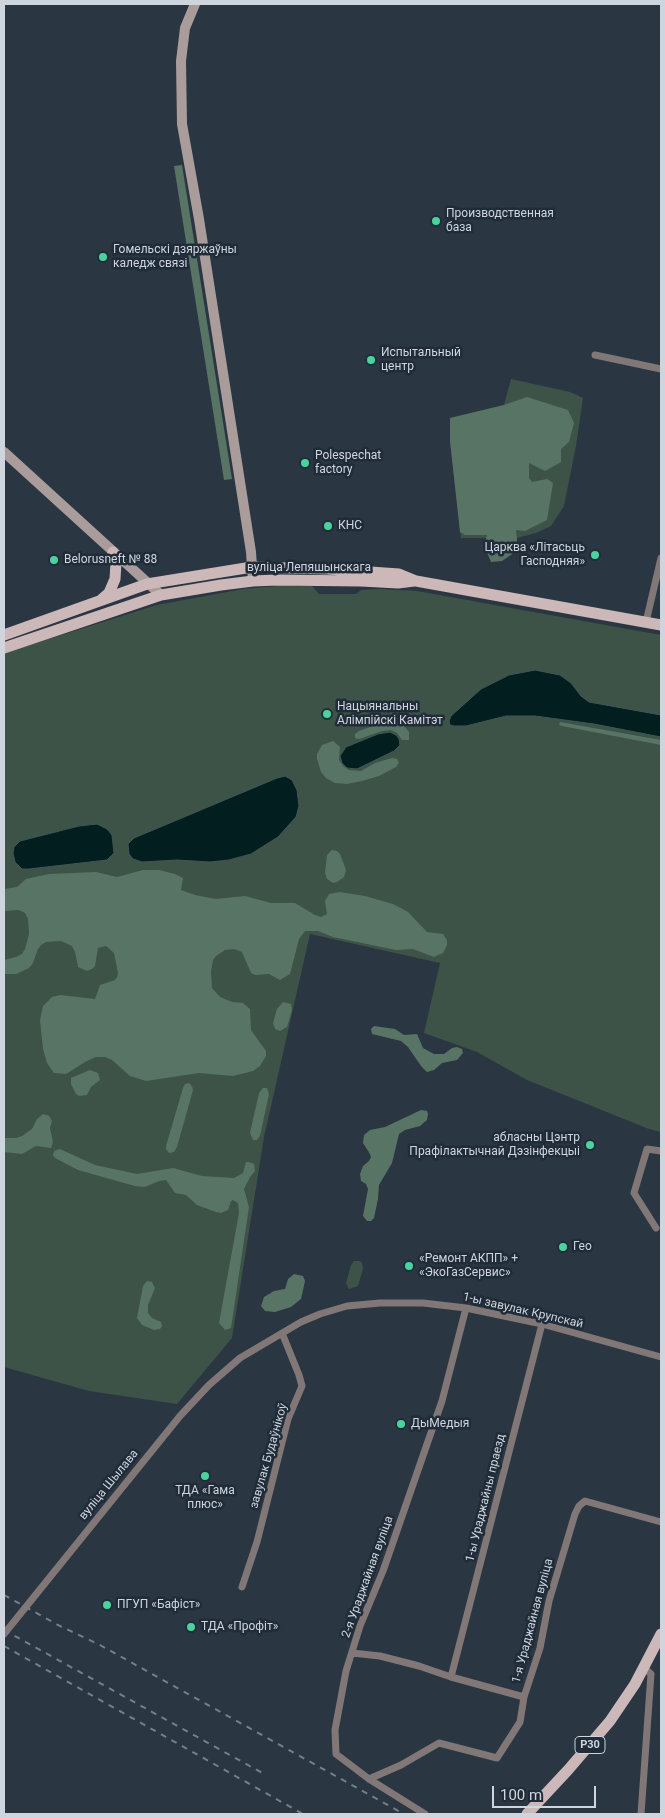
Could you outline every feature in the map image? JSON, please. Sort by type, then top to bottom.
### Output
[{"type":"main road","points":[[195,4],[186,28],[181,61],[182,124],[251,552],[253,581]]},
{"type":"main road","points":[[4,452],[161,595]]},
{"type":"main road","points":[[100,601],[109,593],[115,579],[116,563],[113,552]]},
{"type":"main road","name":"вуліца Лепяшынскага","points":[[4,634],[147,584],[252,567],[328,569],[399,574],[416,581],[661,625]]},
{"type":"main road","name":"вуліца Лепяшынскага","points":[[4,648],[161,595],[253,581],[398,583],[416,581]]},
{"type":"main road","name":"Р30","points":[[527,1814],[610,1721],[644,1668],[661,1634]]},
{"type":"street","points":[[595,355],[661,368]]},
{"type":"street","points":[[646,622],[661,558]]},
{"type":"street","points":[[656,1228],[634,1193],[647,1149],[661,1151]]},
{"type":"street","name":"1-ы завулак Крупскай","points":[[240,1358],[282,1333],[320,1314],[361,1304],[423,1304],[466,1308],[542,1324],[661,1357]]},
{"type":"street","name":"2-я Ураджайная вуліца","points":[[425,1814],[369,1780],[336,1754],[335,1730],[346,1671],[360,1626],[383,1571],[442,1401],[466,1308]]},
{"type":"street","name":"1-ы Ураджайны праезд","points":[[451,1677],[542,1324]]},
{"type":"street","name":"завулак Будаўнікоў","points":[[242,1587],[257,1542],[288,1419],[302,1386],[282,1333]]},
{"type":"street","name":"вуліца Шылава","points":[[4,1634],[180,1416],[209,1385],[240,1358]]},
{"type":"street","name":"1-я Ураджайная вуліца","points":[[369,1780],[401,1765],[439,1743],[497,1758],[520,1722],[524,1697],[540,1648],[549,1601],[579,1506],[585,1501],[661,1522]]},
{"type":"street","points":[[352,1653],[388,1658],[524,1697]]},
{"type":"street","points":[[641,1814],[651,1674],[644,1668]]},
{"type":"shaded area","points":[[182,165],[232,479],[224,480],[174,166]]},
{"type":"shaded area","points":[[511,379],[570,392],[583,398],[564,506],[551,526],[536,533],[517,538],[461,538],[450,441],[450,418],[504,405]]},
{"type":"shaded area","points":[[527,397],[568,410],[574,423],[569,442],[561,449],[561,462],[545,471],[529,463],[529,478],[532,482],[547,479],[553,483],[547,520],[525,531],[516,530],[518,550],[502,561],[491,562],[484,545],[487,535],[465,535],[460,532],[450,441],[450,418],[504,405]]},
{"type":"shaded area","points":[[289,585],[312,586],[319,594],[356,594],[361,590],[380,589],[417,591],[661,635],[661,1132],[649,1129],[527,1080],[477,1052],[424,1033],[440,963],[310,934],[264,1137],[232,1338],[177,1404],[89,1391],[4,1367],[4,653],[157,605],[243,589]]},
{"type":"shaded area","points":[[535,670],[560,675],[571,683],[581,696],[589,702],[661,715],[661,737],[594,724],[535,716],[506,716],[466,726],[450,725],[451,716],[481,689],[509,675]]},
{"type":"shaded area","points":[[560,722],[661,740],[661,745],[562,726],[559,725]]},
{"type":"shaded area","points":[[381,723],[394,723],[404,726],[409,732],[409,740],[402,740],[397,733],[391,730],[359,739],[355,738],[355,734],[359,731]]},
{"type":"shaded area","points":[[390,732],[399,739],[400,745],[394,751],[357,769],[347,768],[342,763],[340,756],[346,747],[378,734]]},
{"type":"shaded area","points":[[333,741],[340,747],[339,760],[349,770],[361,771],[375,763],[392,758],[397,759],[399,763],[396,767],[379,776],[347,784],[335,783],[326,778],[321,772],[317,759],[317,754],[322,745]]},
{"type":"shaded area","points":[[285,776],[292,780],[297,790],[299,806],[296,817],[278,837],[251,854],[229,860],[210,862],[177,860],[142,862],[133,859],[129,854],[128,844],[134,838]]},
{"type":"shaded area","points":[[97,824],[107,829],[112,835],[114,853],[107,860],[29,869],[22,869],[15,862],[14,847],[20,841],[79,826]]},
{"type":"shaded area","points":[[332,850],[340,854],[346,870],[344,877],[333,883],[327,879],[325,873],[327,855]]},
{"type":"shaded area","points":[[143,870],[159,870],[175,874],[183,878],[181,890],[195,895],[216,899],[245,896],[271,903],[295,903],[321,917],[327,914],[325,901],[329,894],[340,892],[365,896],[393,904],[408,912],[427,932],[443,934],[447,940],[447,945],[443,953],[434,957],[413,949],[396,950],[333,937],[318,931],[305,931],[299,939],[290,974],[280,980],[269,974],[255,975],[251,973],[242,952],[234,949],[225,950],[213,960],[211,972],[212,988],[220,997],[232,1002],[243,1003],[250,1009],[251,1030],[266,1051],[266,1056],[260,1066],[253,1071],[233,1076],[199,1073],[146,1081],[130,1076],[112,1060],[105,1057],[96,1057],[66,1074],[54,1073],[47,1063],[43,1049],[40,1020],[43,1006],[52,997],[60,995],[95,999],[100,985],[115,980],[117,977],[114,953],[106,946],[98,948],[95,966],[87,971],[78,967],[72,946],[61,941],[46,942],[38,949],[29,968],[16,974],[4,974],[4,960],[22,954],[29,934],[28,919],[25,913],[19,910],[4,911],[4,889],[17,887],[26,879],[49,874],[96,872],[117,877]]},
{"type":"shaded area","points":[[283,1002],[291,1004],[292,1010],[287,1027],[280,1031],[275,1029],[273,1023],[277,1009]]},
{"type":"shaded area","points":[[374,1026],[395,1029],[404,1035],[417,1034],[423,1048],[434,1054],[444,1054],[457,1047],[462,1049],[463,1053],[457,1060],[442,1063],[434,1070],[427,1072],[408,1047],[401,1041],[372,1034],[371,1029]]},
{"type":"shaded area","points":[[90,1070],[98,1073],[100,1080],[91,1087],[87,1095],[79,1096],[71,1084],[71,1078]]},
{"type":"shaded area","points":[[189,1083],[193,1090],[177,1147],[174,1152],[169,1153],[166,1146],[183,1088],[185,1084]]},
{"type":"shaded area","points":[[263,1088],[267,1088],[269,1094],[260,1136],[257,1140],[253,1140],[250,1133],[259,1093]]},
{"type":"shaded area","points":[[421,1110],[427,1111],[427,1120],[420,1126],[405,1130],[399,1134],[392,1163],[379,1185],[374,1218],[371,1221],[367,1221],[363,1216],[368,1189],[366,1184],[361,1181],[360,1174],[363,1166],[371,1157],[363,1143],[364,1135],[370,1130],[385,1127]]},
{"type":"shaded area","points":[[43,1114],[49,1116],[52,1121],[50,1128],[53,1142],[51,1148],[36,1146],[22,1154],[4,1152],[4,1138],[22,1136],[32,1129],[37,1119]]},
{"type":"shaded area","points":[[60,1149],[95,1165],[137,1174],[173,1168],[202,1176],[234,1178],[243,1173],[246,1162],[254,1164],[255,1171],[244,1189],[249,1207],[231,1328],[225,1330],[219,1323],[239,1213],[238,1203],[233,1200],[228,1210],[221,1213],[216,1212],[197,1205],[186,1195],[175,1193],[166,1180],[145,1187],[135,1186],[78,1170],[55,1158],[53,1155],[54,1151]]},
{"type":"shaded area","points":[[354,1261],[360,1261],[363,1269],[358,1286],[349,1289],[346,1283]]},
{"type":"shaded area","points":[[294,1274],[303,1276],[305,1281],[301,1299],[291,1307],[275,1312],[265,1311],[261,1306],[264,1297],[274,1291],[285,1289],[288,1279]]},
{"type":"shaded area","points":[[147,1281],[152,1282],[155,1288],[148,1305],[148,1313],[152,1318],[161,1322],[162,1326],[160,1329],[154,1330],[142,1325],[137,1318],[143,1286]]},
{"type":"railway","points":[[4,1595],[58,1625],[100,1645],[404,1814]]},
{"type":"railway","points":[[4,1630],[266,1775]]},
{"type":"railway","points":[[4,1646],[303,1814]]},
{"type":"place","name":"Производственная база","points":[[436,221]]},
{"type":"place","name":"Гомельскі дзяржаўны каледж связі","points":[[103,257]]},
{"type":"place","name":"Испытальный центр","points":[[371,360]]},
{"type":"place","name":"Polespechat factory","points":[[305,463]]},
{"type":"place","name":"КНС","points":[[328,526]]},
{"type":"place","name":"Царква «Літасьць Гасподняя»","points":[[595,555]]},
{"type":"place","name":"Belorusneft № 88","points":[[54,560]]},
{"type":"place","name":"Нацыянальны Алімпійскі Камітэт","points":[[327,714]]},
{"type":"place","name":"абласны Цэнтр Прафілактычнай Дэзінфекцыі","points":[[590,1145]]},
{"type":"place","name":"Гео","points":[[563,1247]]},
{"type":"place","name":"«Ремонт АКПП» + «ЭкоГазСервис»","points":[[409,1266]]},
{"type":"place","name":"ДыМедыя","points":[[401,1424]]},
{"type":"place","name":"ТДА «Гама плюс»","points":[[205,1476]]},
{"type":"place","name":"ПГУП «Бафіст»","points":[[107,1605]]},
{"type":"place","name":"ТДА «Профіт»","points":[[191,1627]]}]
